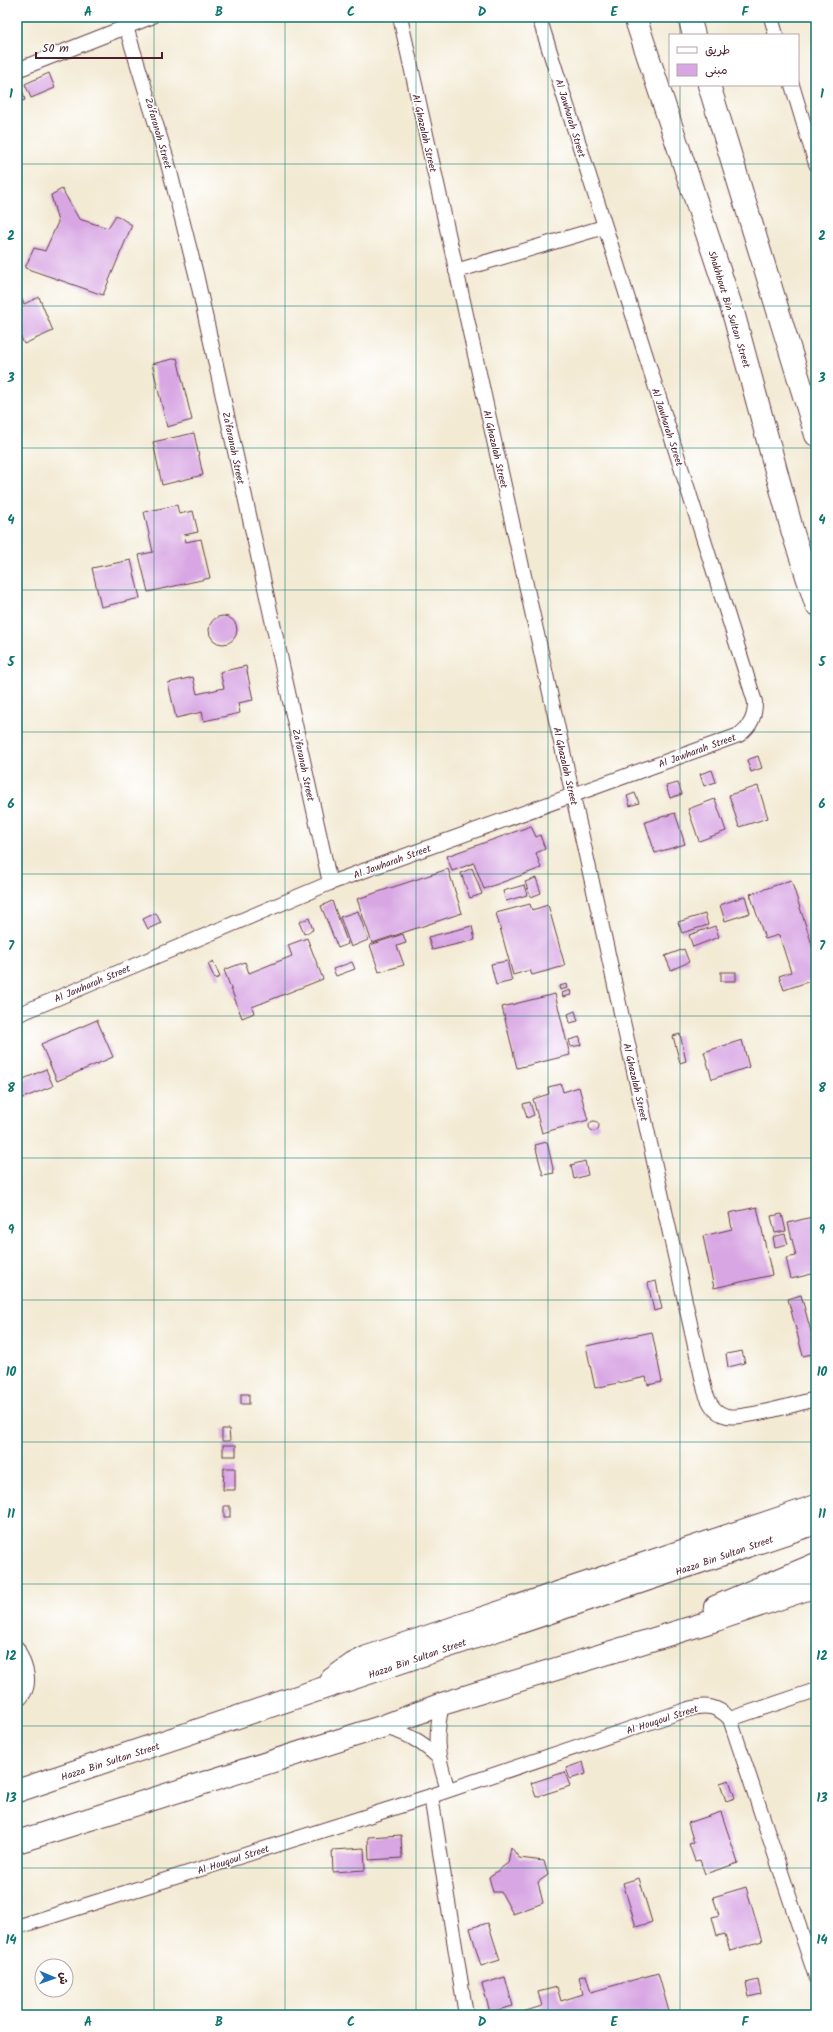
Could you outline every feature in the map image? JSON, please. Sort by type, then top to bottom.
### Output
[{"type":"main road","name":"Shakhbout Bin Sultan Street","points":[[635,17],[733,312],[793,533],[816,604]]},
{"type":"main road","points":[[688,17],[694,34]]},
{"type":"main road","points":[[709,86],[816,435]]},
{"type":"main road","points":[[318,1692],[341,1672],[367,1657],[816,1506]]},
{"type":"main road","name":"Hazza Bin Sultan Street","points":[[17,1791],[318,1692],[816,1523]]},
{"type":"main road","points":[[675,1632],[708,1610],[816,1564]]},
{"type":"main road","points":[[17,1842],[380,1727],[442,1704],[675,1632],[816,1586]]},
{"type":"street","points":[[17,70],[125,21],[151,17]]},
{"type":"street","name":"Al Ghazalah Street","points":[[400,17],[572,795],[708,1399],[718,1412],[734,1417],[816,1399]]},
{"type":"street","name":"Al Jawharah Street","points":[[17,1015],[330,883],[739,735],[752,721],[755,712],[755,702],[539,17]]},
{"type":"street","points":[[771,17],[776,34]]},
{"type":"street","name":"Za'faranah Street","points":[[125,21],[167,160],[196,274],[330,883]]},
{"type":"street","points":[[792,86],[816,164]]},
{"type":"street","points":[[456,271],[604,227]]},
{"type":"street","points":[[17,1648],[26,1669],[28,1679],[26,1689],[17,1701]]},
{"type":"street","points":[[816,1690],[730,1719],[816,1976]]},
{"type":"street","points":[[442,1704],[438,1730],[438,1757],[448,1790]]},
{"type":"street","name":"Al Houqoul Street","points":[[17,1927],[431,1796],[700,1706],[712,1706],[722,1711],[730,1719]]},
{"type":"street","points":[[380,1727],[397,1730],[412,1736],[426,1745],[438,1757]]},
{"type":"street","points":[[431,1796],[466,2015]]},
{"type":"building","points":[[49,73],[55,88],[31,98],[25,84]]},
{"type":"building","points":[[20,84],[25,100],[17,103],[17,85]]},
{"type":"building","points":[[62,189],[79,219],[108,228],[116,215],[132,225],[103,295],[25,268],[34,248],[45,251],[58,222],[51,195]]},
{"type":"building","points":[[17,288],[24,304],[39,297],[53,331],[24,344],[17,329]]},
{"type":"building","points":[[177,358],[192,420],[167,427],[152,364]]},
{"type":"building","points":[[194,433],[203,475],[162,485],[153,442]]},
{"type":"building","points":[[177,505],[179,514],[193,511],[198,532],[184,535],[186,542],[201,539],[210,578],[148,592],[139,555],[153,552],[144,512]]},
{"type":"building","points":[[131,560],[140,598],[101,607],[92,568]]},
{"type":"building","points":[[223,616],[233,620],[237,630],[233,640],[223,644],[213,640],[209,630],[213,620]]},
{"type":"building","points":[[246,666],[253,700],[238,703],[240,713],[204,721],[202,712],[176,718],[168,683],[193,677],[197,694],[224,688],[220,672]]},
{"type":"building","points":[[758,756],[762,768],[751,772],[747,760]]},
{"type":"building","points":[[712,770],[716,782],[704,786],[700,774]]},
{"type":"building","points":[[678,783],[682,794],[670,798],[666,786]]},
{"type":"building","points":[[758,786],[768,818],[739,827],[729,795]]},
{"type":"building","points":[[635,793],[639,803],[630,806],[627,796]]},
{"type":"building","points":[[715,799],[726,831],[699,841],[688,809]]},
{"type":"building","points":[[675,813],[685,844],[655,853],[645,822]]},
{"type":"building","points":[[531,826],[536,837],[540,835],[545,849],[536,853],[541,868],[484,889],[474,863],[452,871],[447,856]]},
{"type":"building","points":[[472,868],[482,894],[470,898],[461,873]]},
{"type":"building","points":[[448,869],[462,913],[372,943],[357,899]]},
{"type":"building","points":[[536,878],[541,893],[531,897],[525,882]]},
{"type":"building","points":[[791,880],[816,957],[816,979],[784,990],[779,976],[791,972],[779,935],[765,939],[750,894]]},
{"type":"building","points":[[524,885],[527,895],[506,901],[503,891]]},
{"type":"building","points":[[745,896],[750,913],[725,921],[720,905]]},
{"type":"building","points":[[332,901],[348,944],[338,948],[321,906]]},
{"type":"building","points":[[530,904],[532,910],[548,905],[565,966],[532,975],[530,970],[513,975],[496,913]]},
{"type":"building","points":[[358,911],[368,940],[351,947],[340,917]]},
{"type":"building","points":[[156,913],[161,923],[148,929],[143,919]]},
{"type":"building","points":[[705,914],[708,925],[682,933],[678,922]]},
{"type":"building","points":[[309,918],[313,930],[304,934],[299,922]]},
{"type":"building","points":[[472,926],[475,940],[432,950],[428,937]]},
{"type":"building","points":[[715,926],[719,937],[693,947],[689,935]]},
{"type":"building","points":[[403,934],[406,943],[397,946],[404,965],[379,972],[370,945]]},
{"type":"building","points":[[307,938],[323,979],[252,1007],[254,1013],[242,1018],[224,970],[245,962],[249,973],[292,956],[288,945]]},
{"type":"building","points":[[684,949],[689,962],[671,970],[665,956]]},
{"type":"building","points":[[213,961],[220,977],[215,979],[208,964]]},
{"type":"building","points":[[507,961],[512,981],[496,985],[491,964]]},
{"type":"building","points":[[352,962],[355,969],[336,976],[333,969]]},
{"type":"building","points":[[721,972],[736,972],[736,981],[721,981]]},
{"type":"building","points":[[567,984],[568,988],[560,990],[559,986]]},
{"type":"building","points":[[570,990],[571,995],[563,997],[562,993]]},
{"type":"building","points":[[555,994],[570,1055],[517,1068],[502,1007]]},
{"type":"building","points":[[575,1011],[578,1021],[570,1023],[568,1014]]},
{"type":"building","points":[[97,1020],[113,1057],[57,1081],[41,1044]]},
{"type":"building","points":[[680,1034],[686,1061],[680,1063],[673,1036]]},
{"type":"building","points":[[580,1037],[581,1045],[571,1047],[569,1040]]},
{"type":"building","points":[[742,1040],[749,1067],[712,1079],[704,1052]]},
{"type":"building","points":[[17,1056],[23,1067],[17,1070]]},
{"type":"building","points":[[46,1069],[53,1086],[23,1098],[17,1082]]},
{"type":"building","points":[[561,1084],[563,1092],[579,1087],[588,1120],[542,1133],[533,1099],[549,1094],[548,1087]]},
{"type":"building","points":[[530,1102],[534,1115],[527,1118],[523,1104]]},
{"type":"building","points":[[592,1121],[596,1121],[598,1122],[598,1130],[592,1131],[589,1128],[589,1124]]},
{"type":"building","points":[[547,1142],[554,1173],[543,1175],[535,1145]]},
{"type":"building","points":[[585,1161],[588,1175],[574,1179],[571,1165]]},
{"type":"building","points":[[757,1207],[772,1275],[714,1288],[703,1236],[732,1229],[729,1213]]},
{"type":"building","points":[[782,1214],[786,1231],[775,1233],[771,1216]]},
{"type":"building","points":[[816,1216],[816,1273],[791,1279],[786,1258],[796,1256],[788,1223]]},
{"type":"building","points":[[785,1234],[788,1244],[775,1247],[773,1237]]},
{"type":"building","points":[[656,1281],[662,1309],[654,1311],[648,1283]]},
{"type":"building","points":[[801,1295],[813,1339],[816,1338],[816,1353],[803,1356],[788,1299]]},
{"type":"building","points":[[652,1332],[662,1382],[648,1385],[646,1377],[595,1388],[586,1346]]},
{"type":"building","points":[[742,1351],[745,1363],[728,1367],[726,1354]]},
{"type":"building","points":[[241,1394],[249,1394],[249,1404],[241,1404]]},
{"type":"building","points":[[222,1429],[229,1429],[230,1441],[222,1441]]},
{"type":"building","points":[[223,1445],[236,1445],[236,1456],[223,1456]]},
{"type":"building","points":[[224,1468],[235,1468],[235,1490],[223,1490]]},
{"type":"building","points":[[224,1506],[230,1506],[230,1517],[224,1517]]},
{"type":"building","points":[[583,1762],[586,1774],[570,1779],[566,1768]]},
{"type":"building","points":[[565,1772],[570,1786],[536,1797],[531,1783]]},
{"type":"building","points":[[729,1780],[735,1798],[726,1801],[720,1783]]},
{"type":"building","points":[[721,1812],[738,1863],[705,1874],[700,1860],[695,1861],[689,1844],[694,1843],[688,1823]]},
{"type":"building","points":[[401,1835],[402,1858],[369,1860],[368,1837]]},
{"type":"building","points":[[511,1847],[519,1858],[544,1861],[548,1875],[538,1882],[543,1903],[513,1914],[501,1892],[493,1892],[489,1877],[508,1863]]},
{"type":"building","points":[[364,1848],[365,1870],[333,1872],[332,1850]]},
{"type":"building","points":[[639,1878],[652,1922],[636,1927],[623,1883]]},
{"type":"building","points":[[746,1887],[762,1941],[730,1951],[725,1934],[717,1936],[712,1917],[719,1915],[713,1897]]},
{"type":"building","points":[[488,1923],[500,1960],[481,1966],[470,1928]]},
{"type":"building","points":[[658,1973],[670,2015],[513,2015],[542,2006],[538,1992],[557,1987],[561,2001],[583,1994],[579,1977],[586,1975],[591,1992]]},
{"type":"building","points":[[505,1977],[513,2006],[490,2012],[482,1984]]},
{"type":"building","points":[[758,1980],[761,1994],[749,1997],[746,1983]]}]
